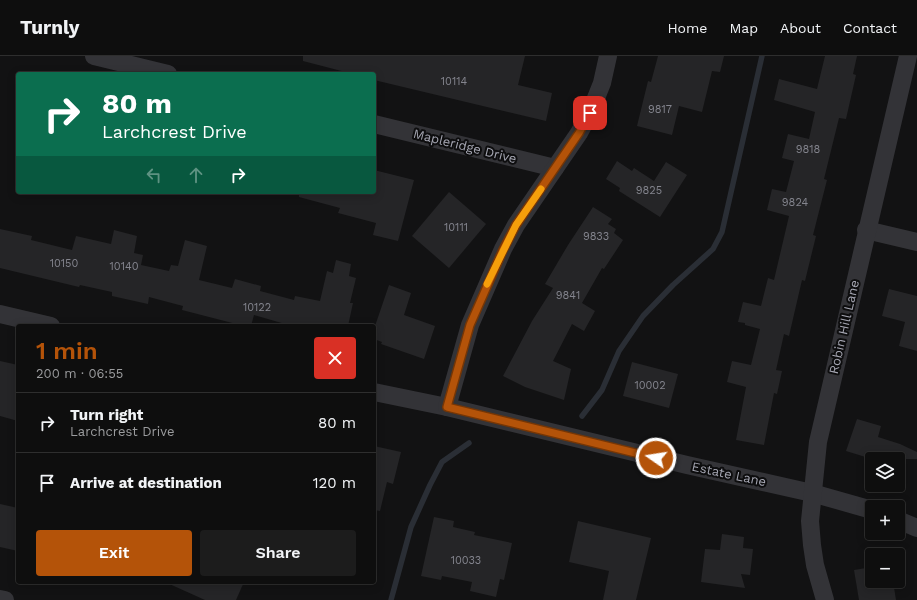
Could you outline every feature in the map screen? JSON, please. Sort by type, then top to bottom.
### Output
[{"type":"street","points":[[94,56],[160,72]]},
{"type":"street","points":[[447,407],[470,325],[484,292],[516,225],[579,133],[590,113],[602,84],[608,56]]},
{"type":"street","name":"Robin Hill Lane","points":[[825,600],[815,565],[810,521],[818,442],[866,230],[908,56]]},
{"type":"street","name":"Mapleridge Drive","points":[[376,124],[555,168]]},
{"type":"street","points":[[866,230],[917,242]]},
{"type":"street","points":[[0,314],[42,324]]},
{"type":"street","name":"Estate Lane","points":[[376,392],[447,407],[679,463],[812,493],[865,508]]},
{"type":"street","points":[[905,523],[917,528]]},
{"type":"street","points":[[0,599],[5,600]]},
{"type":"building","points":[[303,56],[525,56],[518,85],[552,93],[546,121],[376,80],[376,72],[345,72],[303,61]]},
{"type":"building","points":[[658,56],[724,56],[720,72],[712,71],[702,112],[679,106],[672,135],[637,126],[648,81],[651,82]]},
{"type":"building","points":[[825,56],[857,56],[853,74],[856,75],[846,119],[839,118],[824,179],[827,180],[813,235],[816,236],[805,281],[802,280],[789,336],[784,334],[776,370],[782,371],[777,394],[774,393],[764,445],[736,440],[746,387],[727,382],[732,361],[751,365],[760,329],[738,322],[743,302],[761,306],[768,278],[774,280],[789,216],[767,210],[772,189],[786,192],[794,161],[782,158],[788,134],[809,139],[815,112],[774,100],[779,79],[817,89]]},
{"type":"building","points":[[617,161],[632,171],[634,168],[654,181],[666,162],[687,175],[660,217],[619,191],[620,188],[606,179]]},
{"type":"building","points":[[376,170],[414,180],[398,241],[373,235],[376,223],[338,213],[340,208],[299,197],[299,194],[376,194]]},
{"type":"building","points":[[449,192],[486,224],[449,268],[412,236]]},
{"type":"building","points":[[593,207],[612,219],[608,224],[616,229],[614,233],[623,240],[604,269],[602,268],[582,303],[595,311],[584,331],[572,324],[553,361],[571,369],[564,400],[525,387],[503,376],[532,321],[553,288],[545,284]]},
{"type":"building","points":[[0,229],[32,236],[31,240],[72,250],[76,236],[111,244],[114,230],[137,236],[134,253],[143,255],[141,265],[169,271],[171,265],[178,266],[185,240],[207,246],[199,280],[232,288],[235,279],[261,286],[260,291],[294,300],[295,296],[320,301],[327,271],[333,273],[336,260],[351,264],[349,276],[356,278],[350,303],[353,303],[348,324],[285,324],[254,315],[252,324],[236,324],[182,310],[183,306],[149,297],[148,304],[112,296],[112,292],[80,285],[79,287],[0,268]]},
{"type":"building","points":[[389,285],[411,293],[404,315],[435,326],[424,359],[381,344],[382,342],[376,340],[376,324]]},
{"type":"building","points":[[889,289],[917,296],[917,351],[899,346],[905,322],[882,316]]},
{"type":"building","points":[[0,361],[16,365],[16,420],[0,416]]},
{"type":"building","points":[[632,362],[678,374],[669,408],[623,396]]},
{"type":"building","points":[[857,419],[881,426],[878,437],[900,444],[917,452],[917,459],[905,459],[905,452],[865,452],[865,457],[846,451]]},
{"type":"building","points":[[376,446],[401,452],[393,484],[387,482],[380,511],[376,510]]},
{"type":"building","points":[[0,504],[16,508],[16,551],[0,547]]},
{"type":"building","points":[[434,517],[454,521],[453,527],[475,532],[474,535],[512,543],[504,580],[500,579],[496,597],[470,591],[472,582],[442,576],[441,580],[421,576]]},
{"type":"building","points":[[578,521],[651,538],[636,600],[603,600],[609,571],[569,562]]},
{"type":"building","points":[[722,534],[744,537],[743,548],[753,549],[750,575],[741,574],[745,588],[701,582],[705,549],[720,550]]},
{"type":"building","points":[[865,568],[865,588],[894,588],[896,600],[859,600],[854,570]]},
{"type":"building","points":[[169,584],[243,584],[236,600],[205,600]]},
{"type":"waterway","points":[[582,416],[602,390],[619,351],[643,316],[673,285],[713,249],[722,232],[762,56]]},
{"type":"waterway","points":[[391,600],[411,527],[430,485],[442,462],[469,443]]},
{"type":"slow traffic","points":[[487,284],[516,225],[541,189]]},
{"type":"route","points":[[590,113],[579,133],[516,225],[503,250],[470,325],[447,407],[656,458]]}]
